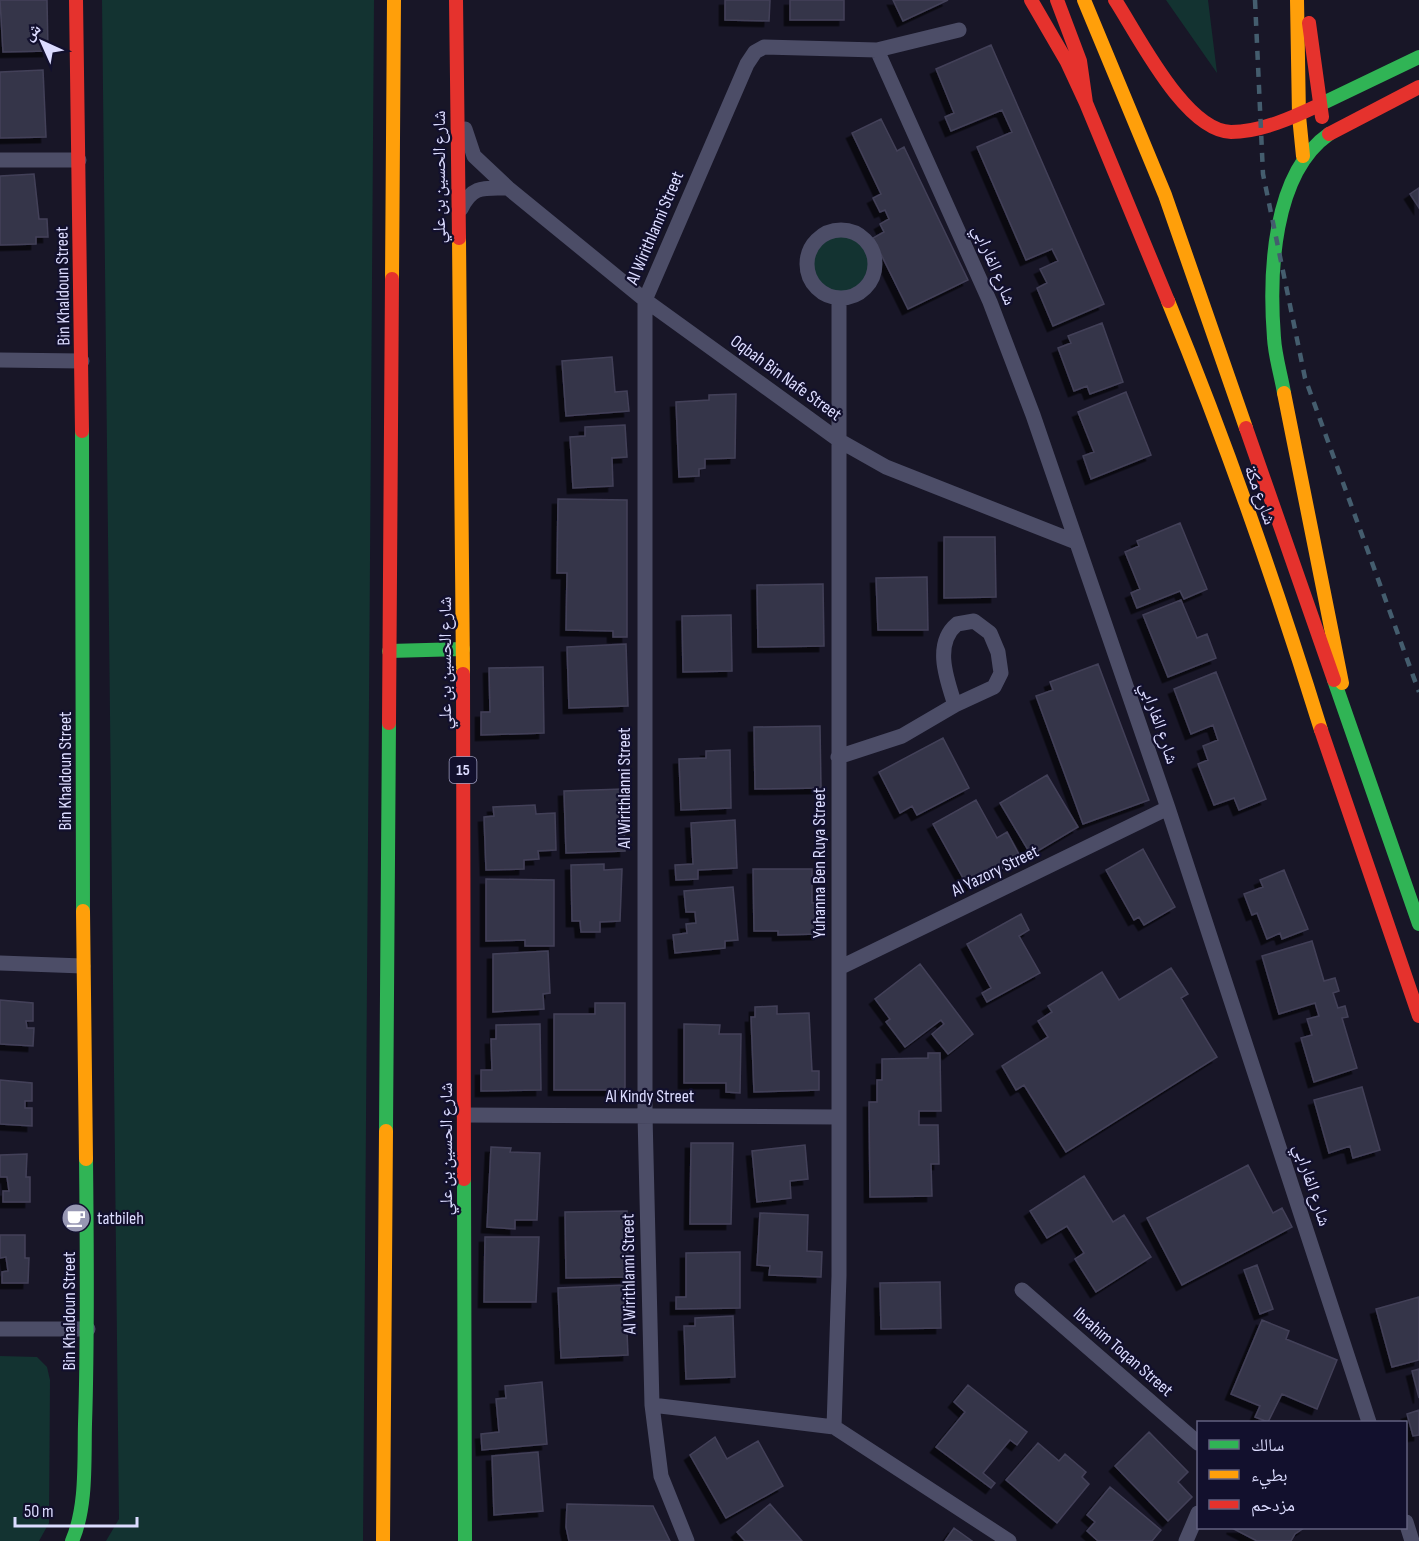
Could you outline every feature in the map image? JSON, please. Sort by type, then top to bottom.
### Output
[{"type":"main road","name":"Bin Khaldoun Street","points":[[72,1541],[78,1527],[83,1468],[88,1329],[83,966],[82,361],[76,0]]},
{"type":"main road","points":[[383,1541],[393,0]]},
{"type":"main road","name":"شارع الحسين بن علي","points":[[456,0],[463,649],[465,1541]]},
{"type":"main road","name":"شارع مكة","points":[[1031,0],[1067,62],[1086,103],[1194,364],[1281,602],[1419,1016]]},
{"type":"main road","points":[[1057,0],[1080,62],[1086,103]]},
{"type":"main road","name":"شارع مكة","points":[[1084,0],[1165,195],[1345,705],[1419,924]]},
{"type":"main road","points":[[1114,0],[1181,103],[1203,121],[1230,132],[1261,128],[1299,116],[1419,57]]},
{"type":"main road","points":[[1297,0],[1299,116],[1304,156]]},
{"type":"main road","points":[[1306,0],[1325,136]]},
{"type":"main road","points":[[1345,705],[1335,639],[1274,341],[1272,280],[1281,220],[1294,174],[1304,156],[1325,136],[1419,87]]},
{"type":"main road","points":[[388,651],[463,649]]},
{"type":"street","points":[[877,50],[960,30]]},
{"type":"street","name":"Al Wirithlanni Street","points":[[687,1541],[661,1476],[651,1405],[645,1115],[645,300],[747,64],[755,52],[764,47],[877,50]]},
{"type":"street","name":"شارع الفارابي","points":[[877,50],[990,302],[1033,415],[1168,808],[1369,1421]]},
{"type":"street","name":"Oqbah Bin Nafe Street","points":[[456,103],[474,156],[508,188],[645,300],[840,441],[886,467],[1076,542]]},
{"type":"street","points":[[0,160],[78,160]]},
{"type":"street","points":[[457,219],[468,195],[479,189],[508,188]]},
{"type":"street","points":[[846,230],[866,240],[873,250],[874,273],[861,292],[839,299],[828,297],[811,282],[806,261],[809,250],[824,234],[846,230]]},
{"type":"street","name":"Yuhanna Ben Ruya Street","points":[[834,1427],[839,1276],[837,1118],[839,299]]},
{"type":"street","points":[[0,360],[82,361]]},
{"type":"street","points":[[838,757],[902,736],[955,705],[994,687],[1001,673],[998,652],[990,633],[974,621],[957,624],[945,640],[944,666],[955,705]]},
{"type":"street","name":"Al Yazory Street","points":[[838,968],[1168,808]]},
{"type":"street","points":[[0,963],[83,966]]},
{"type":"street","name":"Al Kindy Street","points":[[464,1115],[837,1118]]},
{"type":"street","name":"Ibrahim Toqan Street","points":[[1022,1290],[1197,1442]]},
{"type":"street","points":[[0,1329],[88,1329]]},
{"type":"street","points":[[651,1405],[834,1427],[1009,1541]]},
{"type":"street","points":[[1186,1541],[1197,1515]]},
{"type":"street","points":[[1407,1525],[1412,1541]]},
{"type":"green space","points":[[102,0],[374,0],[363,1541],[106,1541],[119,1519]]},
{"type":"green space","points":[[1166,0],[1208,0],[1217,73]]},
{"type":"green space","points":[[841,234],[858,239],[866,247],[871,264],[866,281],[858,289],[841,294],[824,289],[816,281],[811,264],[816,247],[824,239]]},
{"type":"green space","points":[[0,1356],[37,1357],[47,1367],[50,1380],[49,1523],[39,1541],[0,1541]]},
{"type":"building","points":[[0,0],[47,0],[48,51],[3,52]]},
{"type":"building","points":[[725,0],[770,0],[769,21],[725,20]]},
{"type":"building","points":[[790,0],[844,0],[844,20],[790,20]]},
{"type":"building","points":[[893,0],[948,0],[903,21]]},
{"type":"building","points":[[991,45],[1104,304],[1053,326],[1037,288],[1047,283],[1040,269],[1058,261],[1052,249],[1026,260],[977,147],[1012,132],[1002,110],[951,131],[945,117],[954,113],[936,69]]},
{"type":"building","points":[[43,70],[46,137],[0,138],[0,72]]},
{"type":"building","points":[[881,119],[897,151],[904,147],[968,280],[908,309],[873,238],[884,232],[880,224],[889,219],[885,210],[880,212],[873,198],[881,194],[852,133]]},
{"type":"building","points":[[34,174],[39,219],[47,219],[48,237],[36,237],[36,244],[0,245],[0,176]]},
{"type":"building","points":[[1419,188],[1419,208],[1410,194]]},
{"type":"building","points":[[1102,323],[1123,382],[1090,394],[1087,386],[1074,391],[1058,348],[1071,343],[1068,336]]},
{"type":"building","points":[[612,357],[615,392],[627,391],[629,411],[566,416],[562,361]]},
{"type":"building","points":[[1126,392],[1151,455],[1091,479],[1083,456],[1094,452],[1078,412]]},
{"type":"building","points":[[736,394],[735,458],[705,459],[705,468],[699,469],[699,476],[679,477],[676,402],[709,400],[709,395]]},
{"type":"building","points":[[625,425],[627,457],[612,458],[613,486],[573,488],[570,437],[585,436],[585,427]]},
{"type":"building","points":[[558,499],[627,500],[627,637],[613,637],[613,631],[566,630],[567,573],[557,573]]},
{"type":"building","points":[[1180,523],[1207,589],[1184,599],[1180,591],[1137,608],[1131,593],[1140,589],[1125,552],[1139,546],[1137,541]]},
{"type":"building","points":[[944,537],[995,537],[996,597],[944,598]]},
{"type":"building","points":[[927,577],[928,630],[878,630],[876,578]]},
{"type":"building","points":[[823,584],[824,646],[758,647],[757,585]]},
{"type":"building","points":[[1181,600],[1197,638],[1207,634],[1216,658],[1168,677],[1143,615]]},
{"type":"building","points":[[731,615],[732,671],[683,672],[682,616]]},
{"type":"building","points":[[626,644],[628,706],[569,708],[567,647]]},
{"type":"building","points":[[1098,664],[1149,800],[1083,824],[1036,696],[1053,690],[1050,682]]},
{"type":"building","points":[[543,667],[544,733],[481,735],[481,712],[490,712],[489,668]]},
{"type":"building","points":[[1216,672],[1266,799],[1239,810],[1234,798],[1214,805],[1198,764],[1208,760],[1203,746],[1218,740],[1213,725],[1191,734],[1174,689]]},
{"type":"building","points":[[820,726],[821,788],[755,789],[754,727]]},
{"type":"building","points":[[943,738],[969,788],[917,815],[912,806],[900,813],[879,772]]},
{"type":"building","points":[[730,750],[731,808],[681,810],[679,759],[706,758],[706,751]]},
{"type":"building","points":[[1047,775],[1078,827],[1031,855],[1000,803]]},
{"type":"building","points":[[623,789],[625,851],[566,853],[564,791]]},
{"type":"building","points":[[976,800],[997,838],[1007,832],[1021,858],[968,887],[933,824]]},
{"type":"building","points":[[535,805],[536,814],[555,813],[556,850],[538,851],[539,859],[524,860],[524,869],[486,870],[484,817],[494,816],[493,807]]},
{"type":"building","points":[[735,820],[737,868],[698,870],[698,879],[676,880],[675,865],[693,864],[691,823]]},
{"type":"building","points":[[1143,849],[1175,907],[1144,925],[1139,917],[1134,920],[1106,870]]},
{"type":"building","points":[[604,864],[604,870],[622,869],[620,921],[600,922],[600,932],[581,932],[580,921],[572,921],[571,865]]},
{"type":"building","points":[[753,869],[812,869],[812,903],[818,903],[819,934],[778,935],[778,931],[754,931]]},
{"type":"building","points":[[1284,870],[1308,929],[1282,939],[1280,933],[1267,939],[1257,913],[1252,915],[1244,894],[1263,887],[1260,880]]},
{"type":"building","points":[[486,879],[554,880],[554,946],[525,946],[525,940],[486,941]]},
{"type":"building","points":[[733,887],[738,940],[725,941],[725,948],[675,953],[673,935],[687,933],[686,924],[696,923],[695,912],[686,912],[684,891]]},
{"type":"building","points":[[1021,914],[1029,930],[1019,936],[1040,973],[987,1002],[982,993],[991,988],[967,944]]},
{"type":"building","points":[[1312,941],[1324,981],[1335,978],[1339,991],[1333,993],[1338,1008],[1345,1006],[1348,1017],[1342,1018],[1357,1068],[1314,1082],[1301,1038],[1312,1035],[1307,1019],[1319,1016],[1315,1003],[1279,1014],[1262,956]]},
{"type":"building","points":[[548,951],[550,993],[543,994],[544,1009],[493,1012],[493,954]]},
{"type":"building","points":[[920,964],[973,1034],[948,1054],[932,1034],[944,1024],[941,1020],[905,1047],[886,1022],[890,1019],[875,999]]},
{"type":"building","points":[[1171,968],[1188,994],[1181,998],[1217,1057],[1066,1152],[1024,1085],[1016,1090],[1002,1066],[1048,1037],[1038,1021],[1052,1012],[1048,1006],[1102,972],[1119,1000]]},
{"type":"building","points":[[0,1000],[33,1003],[33,1021],[26,1021],[27,1028],[34,1028],[33,1046],[0,1044]]},
{"type":"building","points":[[595,1003],[625,1003],[625,1090],[554,1090],[554,1014],[595,1014]]},
{"type":"building","points":[[777,1006],[777,1014],[809,1013],[812,1071],[819,1071],[819,1090],[754,1092],[751,1017],[755,1017],[755,1007]]},
{"type":"building","points":[[540,1024],[541,1090],[481,1091],[481,1070],[492,1070],[491,1039],[496,1039],[496,1025]]},
{"type":"building","points":[[684,1024],[720,1025],[719,1034],[741,1034],[740,1093],[726,1092],[726,1083],[684,1083]]},
{"type":"building","points":[[928,1053],[940,1053],[941,1111],[919,1111],[919,1125],[938,1125],[939,1164],[931,1164],[932,1196],[870,1197],[869,1102],[877,1102],[877,1080],[882,1080],[882,1059],[928,1058]]},
{"type":"building","points":[[0,1080],[32,1083],[32,1101],[25,1101],[25,1108],[32,1108],[32,1126],[0,1124]]},
{"type":"building","points":[[1362,1087],[1380,1150],[1353,1158],[1350,1146],[1329,1153],[1314,1100]]},
{"type":"building","points":[[691,1143],[733,1143],[731,1224],[690,1224]]},
{"type":"building","points":[[805,1145],[808,1179],[790,1181],[791,1198],[757,1202],[752,1151]]},
{"type":"building","points":[[491,1147],[511,1148],[510,1152],[540,1153],[537,1220],[515,1220],[515,1229],[487,1227]]},
{"type":"building","points":[[27,1154],[26,1177],[30,1177],[30,1202],[3,1202],[3,1191],[9,1191],[7,1177],[0,1177],[0,1155]]},
{"type":"building","points":[[1248,1165],[1273,1213],[1282,1208],[1292,1227],[1182,1285],[1147,1218]]},
{"type":"building","points":[[1084,1176],[1113,1222],[1124,1215],[1151,1257],[1096,1292],[1075,1259],[1084,1253],[1067,1226],[1047,1238],[1030,1211]]},
{"type":"building","points":[[627,1211],[628,1277],[566,1278],[565,1212]]},
{"type":"building","points":[[760,1213],[808,1215],[807,1251],[822,1252],[821,1277],[769,1275],[770,1266],[757,1265]]},
{"type":"building","points":[[0,1235],[25,1235],[25,1258],[29,1258],[28,1283],[2,1283],[2,1272],[8,1271],[6,1257],[0,1258]]},
{"type":"building","points":[[485,1237],[539,1237],[536,1302],[484,1302]]},
{"type":"building","points":[[740,1252],[740,1308],[676,1309],[676,1297],[686,1297],[686,1253]]},
{"type":"building","points":[[1257,1265],[1273,1309],[1260,1314],[1244,1270]]},
{"type":"building","points":[[940,1282],[941,1328],[881,1329],[880,1283]]},
{"type":"building","points":[[625,1285],[628,1355],[561,1358],[558,1288]]},
{"type":"building","points":[[1419,1297],[1419,1360],[1392,1367],[1376,1309]]},
{"type":"building","points":[[733,1316],[735,1377],[686,1379],[684,1326],[695,1326],[695,1318]]},
{"type":"building","points":[[1262,1320],[1289,1331],[1286,1339],[1337,1360],[1317,1409],[1282,1394],[1268,1421],[1265,1421],[1255,1417],[1260,1406],[1231,1394]]},
{"type":"building","points":[[1419,1369],[1419,1398],[1412,1371]]},
{"type":"building","points":[[542,1382],[547,1444],[482,1450],[481,1434],[499,1432],[496,1399],[506,1398],[505,1386]]},
{"type":"building","points":[[968,1385],[1027,1432],[1017,1445],[1010,1440],[983,1473],[995,1483],[991,1488],[936,1447],[965,1412],[954,1402]]},
{"type":"building","points":[[1419,1410],[1419,1435],[1413,1436],[1407,1414]]},
{"type":"building","points":[[1149,1432],[1188,1472],[1178,1482],[1192,1497],[1168,1521],[1115,1466]]},
{"type":"building","points":[[715,1437],[727,1459],[758,1441],[783,1486],[726,1518],[690,1455]]},
{"type":"building","points":[[1038,1443],[1059,1461],[1065,1454],[1086,1472],[1082,1477],[1089,1484],[1057,1523],[1006,1480]]},
{"type":"building","points":[[538,1452],[543,1511],[494,1515],[492,1456]]},
{"type":"building","points":[[1110,1487],[1161,1530],[1152,1541],[1098,1541],[1087,1531],[1095,1522],[1087,1515]]},
{"type":"building","points":[[567,1504],[653,1506],[670,1541],[569,1541],[566,1527]]},
{"type":"building","points":[[770,1504],[802,1541],[745,1541],[737,1532]]},
{"type":"building","points":[[954,1528],[972,1541],[945,1541]]},
{"type":"building","points":[[1234,1529],[1302,1529],[1295,1534],[1291,1541],[1257,1541]]},
{"type":"railway","points":[[1255,0],[1263,174],[1305,378],[1419,692]]},
{"type":"traffic: fast","points":[[1319,105],[1419,57]]},
{"type":"traffic: fast","points":[[1284,393],[1274,338],[1273,313],[1272,285],[1278,227],[1285,200],[1296,174],[1310,152],[1329,134]]},
{"type":"traffic: fast","points":[[82,431],[83,911]]},
{"type":"traffic: fast","points":[[389,651],[463,649]]},
{"type":"traffic: fast","points":[[1334,680],[1419,924]]},
{"type":"traffic: fast","points":[[386,1131],[389,723]]},
{"type":"traffic: fast","points":[[72,1541],[80,1514],[84,1468],[87,1324],[86,1159]]},
{"type":"traffic: fast","points":[[464,1179],[465,1541]]},
{"type":"traffic: slow","points":[[392,279],[394,0]]},
{"type":"traffic: slow","points":[[1084,0],[1165,195],[1246,428]]},
{"type":"traffic: slow","points":[[1297,0],[1299,116],[1303,156]]},
{"type":"traffic: slow","points":[[459,238],[463,674]]},
{"type":"traffic: slow","points":[[1168,301],[1249,514],[1321,730]]},
{"type":"traffic: slow","points":[[1284,393],[1342,683]]},
{"type":"traffic: slow","points":[[83,911],[86,1159]]},
{"type":"traffic: slow","points":[[383,1541],[386,1131]]},
{"type":"traffic: jam","points":[[76,0],[82,431]]},
{"type":"traffic: jam","points":[[456,0],[459,238]]},
{"type":"traffic: jam","points":[[1031,0],[1067,62],[1086,103],[1168,301]]},
{"type":"traffic: jam","points":[[1057,0],[1080,61],[1086,103]]},
{"type":"traffic: jam","points":[[1115,0],[1164,79],[1197,116],[1214,127],[1231,132],[1265,127],[1319,105]]},
{"type":"traffic: jam","points":[[1309,23],[1322,117]]},
{"type":"traffic: jam","points":[[1329,134],[1419,87]]},
{"type":"traffic: jam","points":[[389,723],[392,279]]},
{"type":"traffic: jam","points":[[1246,428],[1334,680]]},
{"type":"traffic: jam","points":[[463,674],[464,1179]]},
{"type":"traffic: jam","points":[[1321,730],[1419,1016]]},
{"type":"place","name":"tatbileh","points":[[76,1218]]}]
